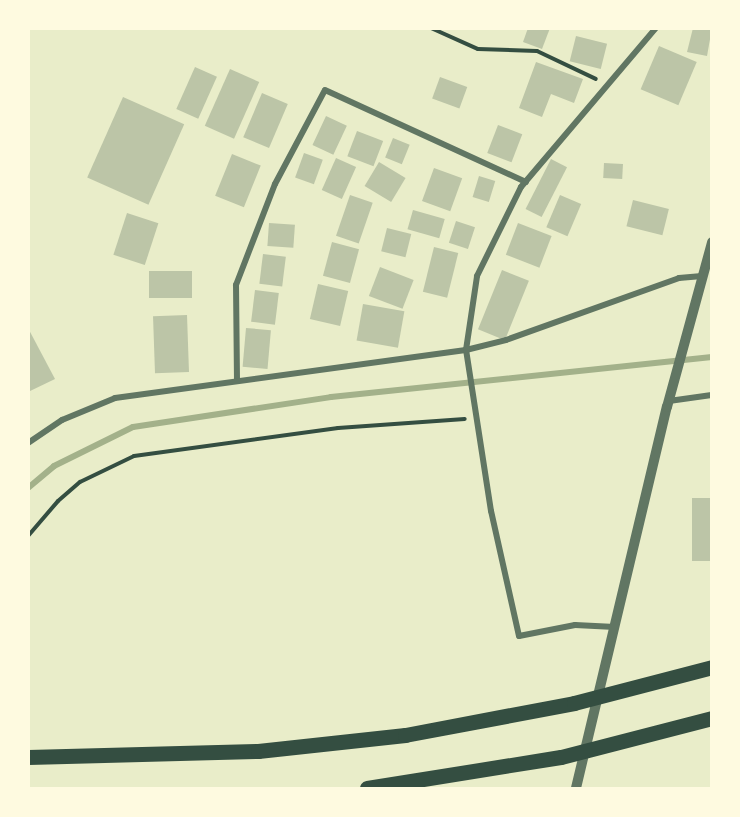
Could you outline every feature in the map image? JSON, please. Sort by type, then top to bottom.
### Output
[{"type":"highway","points":[[28,757],[195,754],[346,742],[472,724],[636,689],[711,667]]},
{"type":"highway","points":[[367,789],[561,757],[711,718]]},
{"type":"street","points":[[617,627],[575,625],[519,636],[474,418],[466,350],[477,276],[525,182],[656,28]]},
{"type":"street","points":[[237,380],[236,285],[274,184],[325,90],[525,182]]},
{"type":"street","points":[[576,789],[617,627],[669,401],[711,242]]},
{"type":"street","points":[[28,443],[62,420],[115,399],[237,380],[466,350],[506,340],[679,278],[702,276]]},
{"type":"street","points":[[669,401],[711,396]]},
{"type":"path","points":[[431,28],[478,49],[537,51],[586,72],[607,87]]},
{"type":"path","points":[[28,536],[58,501],[80,482],[134,456],[339,428],[474,418]]},
{"type":"building","points":[[528,28],[550,28],[542,49],[523,42]]},
{"type":"building","points":[[693,28],[712,28],[707,56],[687,52]]},
{"type":"building","points":[[576,36],[607,44],[601,69],[570,61]]},
{"type":"building","points":[[659,46],[697,62],[678,105],[641,89]]},
{"type":"building","points":[[536,62],[583,79],[574,103],[551,94],[542,117],[519,108]]},
{"type":"building","points":[[195,67],[217,77],[198,119],[176,109]]},
{"type":"building","points":[[230,69],[259,82],[234,139],[205,126]]},
{"type":"building","points":[[440,77],[467,87],[459,109],[432,99]]},
{"type":"building","points":[[262,93],[288,104],[269,148],[243,137]]},
{"type":"building","points":[[123,97],[184,124],[148,205],[87,177]]},
{"type":"building","points":[[326,116],[347,126],[333,155],[312,145]]},
{"type":"building","points":[[498,125],[522,134],[512,162],[487,153]]},
{"type":"building","points":[[357,131],[383,141],[373,166],[347,156]]},
{"type":"building","points":[[393,138],[410,145],[402,164],[385,157]]},
{"type":"building","points":[[304,153],[323,160],[314,184],[295,177]]},
{"type":"building","points":[[232,154],[261,166],[244,207],[215,196]]},
{"type":"building","points":[[336,158],[356,167],[342,199],[322,190]]},
{"type":"building","points":[[551,159],[567,167],[542,217],[526,209]]},
{"type":"building","points":[[379,162],[406,178],[391,202],[365,186]]},
{"type":"building","points":[[604,163],[623,164],[622,179],[603,178]]},
{"type":"building","points":[[434,168],[462,178],[450,211],[422,201]]},
{"type":"building","points":[[479,176],[495,181],[489,202],[473,197]]},
{"type":"building","points":[[350,195],[373,203],[359,243],[336,236]]},
{"type":"building","points":[[560,195],[581,204],[567,236],[546,227]]},
{"type":"building","points":[[633,200],[669,209],[662,235],[626,226]]},
{"type":"building","points":[[413,210],[445,219],[439,238],[407,229]]},
{"type":"building","points":[[127,213],[158,223],[145,265],[113,255]]},
{"type":"building","points":[[456,221],[475,227],[468,249],[449,243]]},
{"type":"building","points":[[269,223],[295,225],[293,248],[267,246]]},
{"type":"building","points":[[518,223],[552,236],[539,268],[506,255]]},
{"type":"building","points":[[387,228],[411,234],[405,257],[381,251]]},
{"type":"building","points":[[332,242],[359,249],[350,283],[323,276]]},
{"type":"building","points":[[434,247],[458,253],[447,298],[423,292]]},
{"type":"building","points":[[263,254],[286,257],[282,287],[259,284]]},
{"type":"building","points":[[380,267],[414,280],[402,309],[369,296]]},
{"type":"building","points":[[502,270],[529,281],[505,340],[478,329]]},
{"type":"building","points":[[149,271],[192,271],[192,298],[149,298]]},
{"type":"building","points":[[318,284],[348,291],[340,326],[310,319]]},
{"type":"building","points":[[255,290],[279,293],[275,325],[251,322]]},
{"type":"building","points":[[363,304],[404,311],[398,348],[357,340]]},
{"type":"building","points":[[187,315],[189,372],[155,373],[153,316]]},
{"type":"building","points":[[28,328],[55,379],[28,392]]},
{"type":"building","points":[[246,328],[271,330],[268,369],[243,367]]},
{"type":"building","points":[[692,498],[712,498],[712,561],[692,561]]},
{"type":"waterway","points":[[28,488],[54,466],[133,427],[331,397],[712,357]]}]
